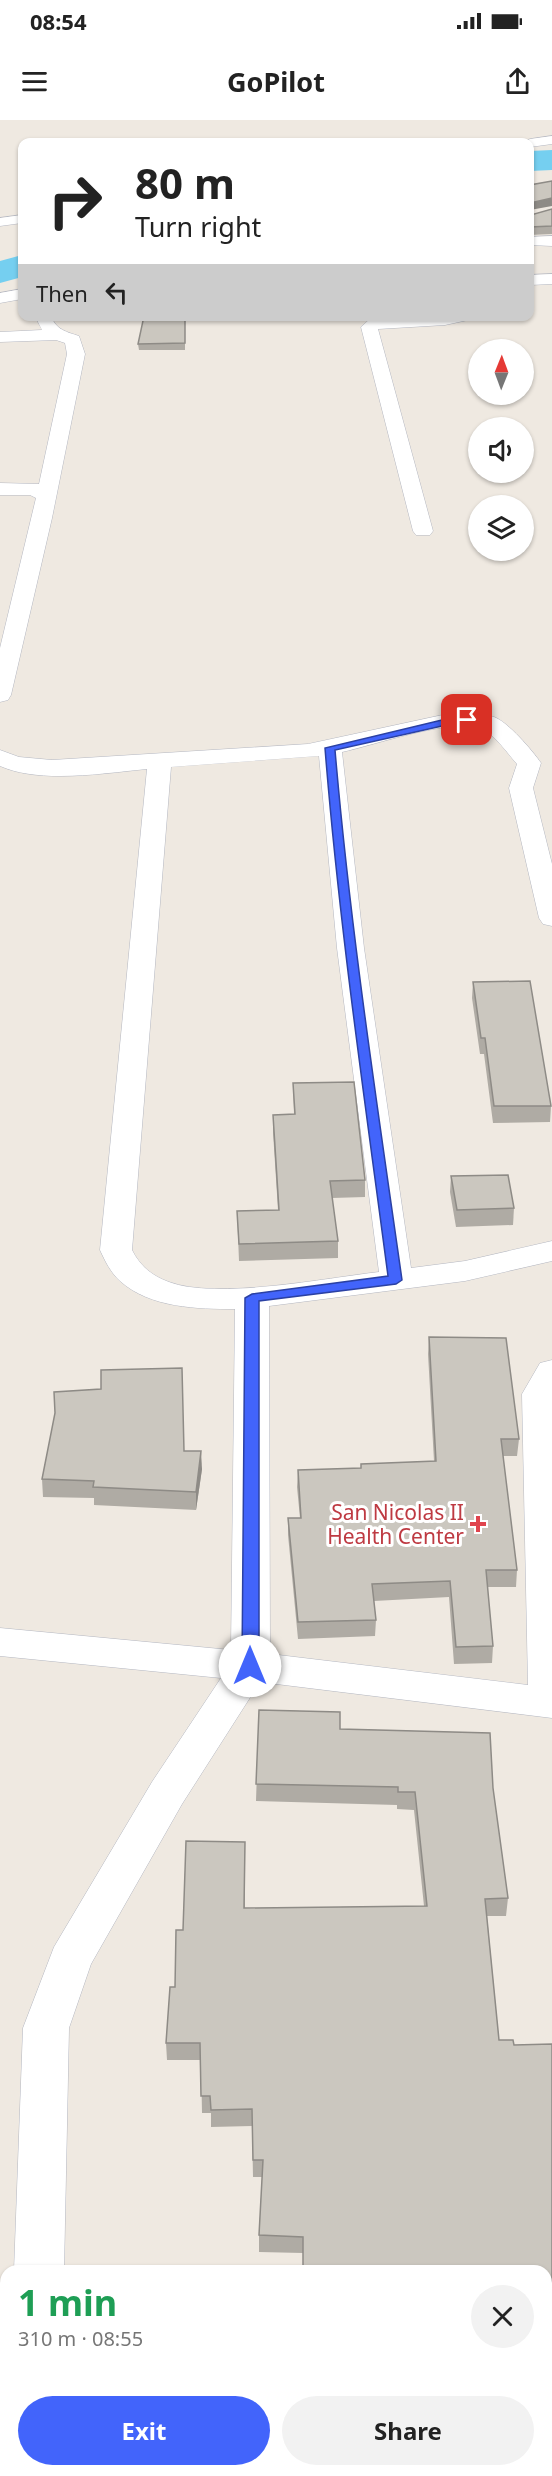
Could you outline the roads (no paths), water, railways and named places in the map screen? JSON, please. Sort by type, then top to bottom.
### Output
[{"type":"street","points":[[534,142],[552,140]]},
{"type":"street","points":[[0,222],[18,220]]},
{"type":"street","points":[[534,241],[552,241]]},
{"type":"street","points":[[534,280],[552,279]]},
{"type":"street","points":[[0,298],[18,296]]},
{"type":"street","points":[[45,321],[49,329],[56,335]]},
{"type":"street","points":[[411,321],[377,322],[369,327],[423,531]]},
{"type":"street","points":[[0,337],[56,335],[73,340],[76,354],[0,695]]},
{"type":"street","points":[[0,489],[34,489],[46,496]]},
{"type":"street","points":[[0,757],[5,762],[19,766],[46,768],[160,761],[330,748],[442,723],[488,722],[498,728],[507,742],[530,763],[521,788],[552,918]]},
{"type":"street","points":[[330,748],[335,810],[362,1035],[396,1280]]},
{"type":"street","points":[[160,761],[116,1250],[130,1273],[150,1286],[176,1295],[212,1299],[252,1298],[465,1271],[552,1251]]},
{"type":"street","points":[[39,2265],[46,2028],[70,1960],[167,1792],[250,1666],[252,1298]]},
{"type":"street","points":[[0,1642],[250,1666],[550,1703],[539,1394],[552,1371]]},
{"type":"waterway","points":[[534,161],[552,160]]},
{"type":"waterway","points":[[0,272],[18,267]]},
{"type":"place","name":"San Nicolas II Health Center","points":[[478,1524]]}]
